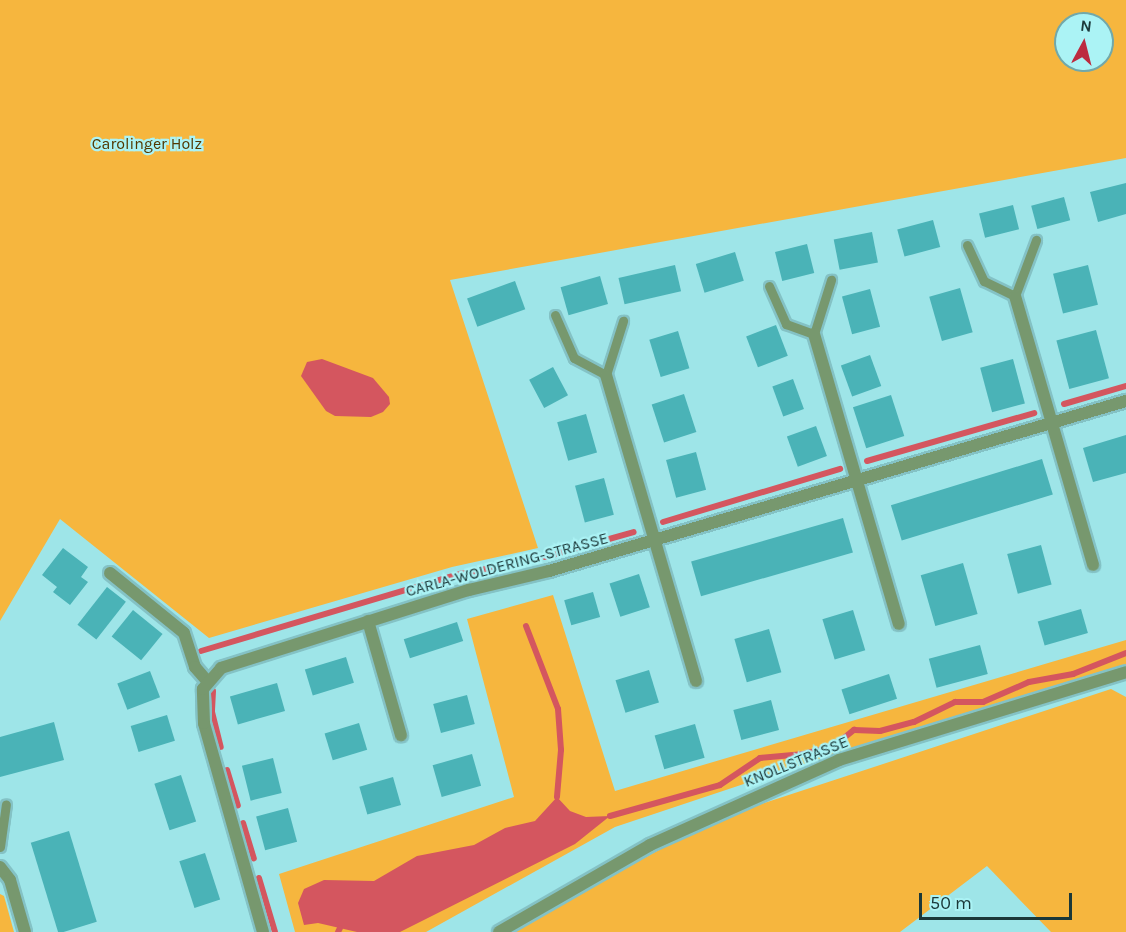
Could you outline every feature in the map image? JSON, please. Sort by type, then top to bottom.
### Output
[{"type":"street","points":[[1015,296],[1093,564]]},
{"type":"street","points":[[814,333],[899,624]]},
{"type":"street","points":[[606,375],[696,681]]},
{"type":"street","name":"CARLA-WOLDERING-STRASSE","points":[[207,681],[221,668],[237,662],[368,621],[654,540],[1126,401]]},
{"type":"street","points":[[110,573],[184,633],[195,667],[207,681],[201,704],[208,743],[263,932]]},
{"type":"street","points":[[368,621],[401,735]]},
{"type":"street","name":"KNOLLSTRASSE","points":[[499,932],[650,844],[829,764],[1125,675]]},
{"type":"street","points":[[0,867],[10,880],[25,932]]},
{"type":"lane","points":[[967,245],[984,281],[1015,296],[1036,240]]},
{"type":"lane","points":[[769,286],[786,324],[814,333],[831,280]]},
{"type":"lane","points":[[555,315],[574,358],[606,375],[623,321]]},
{"type":"lane","points":[[0,846],[6,804]]},
{"type":"green space","name":"Carolinger Holz","points":[[0,0],[1126,0],[1126,158],[450,280],[538,548],[452,567],[209,638],[60,519],[0,621]]},
{"type":"green space","points":[[553,595],[615,791],[1126,640],[1126,665],[837,753],[615,827],[426,932],[295,932],[279,874],[514,797],[467,619]]},
{"type":"green space","points":[[1111,689],[1126,697],[1126,932],[1051,932],[987,866],[900,932],[511,932],[713,820]]},
{"type":"green space","points":[[0,894],[4,896],[14,932],[0,932]]},
{"type":"shaded area","points":[[322,359],[373,378],[389,397],[390,404],[383,412],[371,417],[335,416],[326,411],[301,376],[307,362]]},
{"type":"shaded area","points":[[557,797],[570,811],[586,817],[610,816],[575,844],[400,932],[357,932],[318,923],[304,925],[298,903],[304,889],[324,880],[374,881],[417,856],[474,845],[505,828],[535,821]]},
{"type":"building","points":[[1126,183],[1126,214],[1098,222],[1090,192]]},
{"type":"building","points":[[1064,197],[1070,220],[1037,229],[1031,206]]},
{"type":"building","points":[[1013,205],[1019,229],[985,238],[979,213]]},
{"type":"building","points":[[933,220],[940,247],[905,257],[897,230]]},
{"type":"building","points":[[872,232],[878,262],[840,270],[834,239]]},
{"type":"building","points":[[807,244],[814,273],[782,281],[775,252]]},
{"type":"building","points":[[735,252],[744,281],[705,293],[696,264]]},
{"type":"building","points":[[675,265],[681,291],[625,304],[618,278]]},
{"type":"building","points":[[1088,265],[1098,305],[1063,313],[1053,274]]},
{"type":"building","points":[[600,276],[608,304],[569,315],[561,287]]},
{"type":"building","points":[[515,281],[525,309],[477,327],[467,298]]},
{"type":"building","points":[[960,288],[973,332],[942,341],[929,297]]},
{"type":"building","points":[[870,289],[880,327],[852,334],[842,297]]},
{"type":"building","points":[[776,325],[788,356],[758,367],[746,336]]},
{"type":"building","points":[[1096,330],[1109,378],[1069,389],[1056,341]]},
{"type":"building","points":[[678,331],[689,368],[661,377],[649,340]]},
{"type":"building","points":[[870,355],[881,386],[852,397],[841,366]]},
{"type":"building","points":[[1013,359],[1025,403],[992,412],[980,368]]},
{"type":"building","points":[[553,367],[568,395],[544,408],[529,380]]},
{"type":"building","points":[[793,379],[804,409],[783,417],[772,387]]},
{"type":"building","points":[[684,394],[696,432],[664,443],[652,405]]},
{"type":"building","points":[[891,395],[904,436],[866,448],[853,407]]},
{"type":"building","points":[[586,414],[597,452],[568,461],[557,422]]},
{"type":"building","points":[[816,426],[827,456],[798,467],[787,437]]},
{"type":"building","points":[[1126,435],[1126,473],[1093,482],[1083,448]]},
{"type":"building","points":[[696,452],[706,490],[676,498],[666,460]]},
{"type":"building","points":[[1042,459],[1053,494],[902,541],[891,505]]},
{"type":"building","points":[[604,478],[614,515],[585,522],[575,486]]},
{"type":"building","points":[[843,518],[853,553],[701,596],[691,562]]},
{"type":"building","points":[[1041,545],[1052,585],[1018,594],[1007,554]]},
{"type":"building","points":[[63,548],[88,567],[81,577],[88,582],[70,605],[53,592],[57,587],[42,575]]},
{"type":"building","points":[[963,563],[978,614],[935,626],[921,575]]},
{"type":"building","points":[[639,574],[650,607],[620,617],[610,584]]},
{"type":"building","points":[[107,587],[126,602],[96,640],[77,625]]},
{"type":"building","points":[[593,592],[600,617],[571,625],[564,600]]},
{"type":"building","points":[[1081,609],[1088,633],[1045,645],[1038,621]]},
{"type":"building","points":[[133,610],[163,634],[141,660],[112,636]]},
{"type":"building","points":[[853,610],[865,650],[835,660],[822,619]]},
{"type":"building","points":[[457,622],[463,641],[410,658],[404,639]]},
{"type":"building","points":[[769,629],[781,672],[747,682],[734,639]]},
{"type":"building","points":[[980,645],[988,674],[937,688],[929,659]]},
{"type":"building","points":[[346,657],[354,683],[313,695],[305,670]]},
{"type":"building","points":[[649,670],[659,703],[625,713],[616,680]]},
{"type":"building","points":[[150,671],[160,697],[127,710],[117,684]]},
{"type":"building","points":[[889,674],[897,699],[849,714],[841,689]]},
{"type":"building","points":[[277,683],[285,711],[238,724],[230,697]]},
{"type":"building","points":[[467,695],[475,724],[441,733],[433,704]]},
{"type":"building","points":[[771,700],[779,730],[741,740],[733,710]]},
{"type":"building","points":[[167,715],[175,741],[139,752],[131,726]]},
{"type":"building","points":[[54,722],[64,760],[0,777],[0,737]]},
{"type":"building","points":[[359,723],[367,750],[333,760],[325,734]]},
{"type":"building","points":[[695,724],[705,758],[664,769],[655,736]]},
{"type":"building","points":[[472,754],[481,786],[442,797],[433,765]]},
{"type":"building","points":[[273,758],[282,793],[251,801],[242,766]]},
{"type":"building","points":[[181,775],[196,822],[170,830],[154,784]]},
{"type":"building","points":[[393,777],[401,805],[367,815],[359,787]]},
{"type":"building","points":[[288,808],[297,842],[265,850],[256,817]]},
{"type":"building","points":[[69,831],[97,922],[58,932],[31,843]]},
{"type":"building","points":[[205,853],[220,900],[194,908],[179,861]]},
{"type":"waterway","points":[[1064,404],[1126,386]]},
{"type":"waterway","points":[[867,461],[1034,413]]},
{"type":"waterway","points":[[663,522],[840,469]]},
{"type":"waterway","points":[[545,557],[634,532]]},
{"type":"waterway","points":[[201,651],[460,574],[516,563]]},
{"type":"waterway","points":[[526,626],[558,709],[561,750],[557,797]]},
{"type":"waterway","points":[[610,816],[720,785],[760,758],[804,754],[834,746],[854,730],[880,731],[914,722],[955,702],[983,702],[1029,682],[1073,674],[1126,653]]},
{"type":"waterway","points":[[213,691],[212,712],[221,747]]},
{"type":"waterway","points":[[227,770],[238,805]]},
{"type":"waterway","points":[[243,823],[254,858]]},
{"type":"waterway","points":[[259,878],[275,932]]},
{"type":"waterway","points":[[338,932],[340,928]]}]
